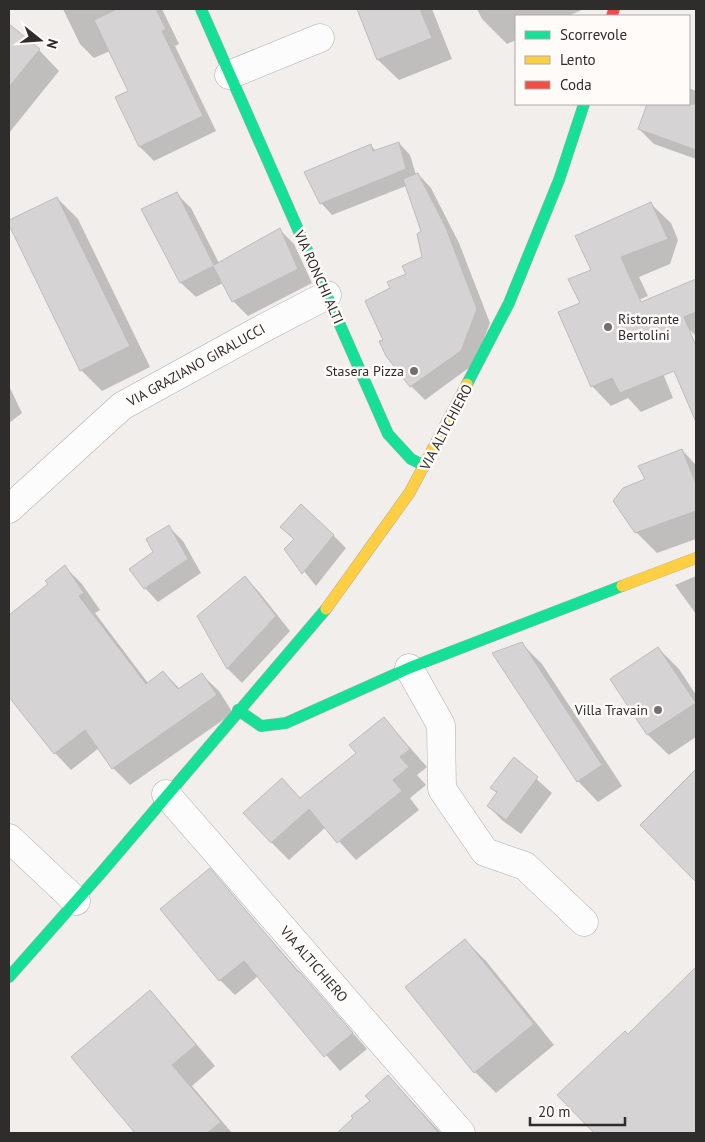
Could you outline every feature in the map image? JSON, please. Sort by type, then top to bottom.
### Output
[{"type":"street","name":"VIA RONCHI ALTI","points":[[200,9],[388,434],[411,458],[425,466]]},
{"type":"street","points":[[229,75],[320,38]]},
{"type":"street","name":"VIA ALTICHIERO","points":[[9,977],[238,710],[319,619],[410,492],[509,303],[559,180],[584,105]]},
{"type":"street","name":"VIA GRAZIANO GIRALUCCI","points":[[9,509],[122,406],[243,338],[327,295]]},
{"type":"street","points":[[238,710],[261,726],[286,724],[408,668],[696,558]]},
{"type":"street","points":[[408,668],[441,725],[442,788],[485,852],[524,866],[584,922]]},
{"type":"street","name":"VIA ALTICHIERO","points":[[166,794],[461,1133]]},
{"type":"street","points":[[9,838],[76,901]]},
{"type":"building","points":[[117,9],[156,9],[166,29],[162,31],[203,116],[139,147],[115,97],[128,91],[94,20]]},
{"type":"building","points":[[357,9],[420,9],[432,38],[377,60]]},
{"type":"building","points":[[9,24],[40,49],[9,87]]},
{"type":"building","points":[[696,104],[696,150],[638,129],[647,105]]},
{"type":"building","points":[[399,142],[406,169],[320,204],[304,172],[371,144],[373,151]]},
{"type":"building","points":[[418,173],[446,228],[477,309],[461,351],[410,387],[386,356],[379,341],[383,340],[365,301],[390,288],[387,282],[406,274],[402,266],[422,257],[417,234],[421,231],[403,179]]},
{"type":"building","points":[[177,192],[214,265],[280,228],[298,269],[232,302],[213,266],[180,283],[141,209]]},
{"type":"building","points":[[57,197],[130,346],[80,371],[9,225],[9,220]]},
{"type":"building","name":"Ristorante Bertolini","points":[[651,202],[668,239],[621,257],[641,302],[696,279],[696,312],[684,317],[696,346],[696,422],[674,371],[620,393],[612,378],[591,387],[558,312],[580,303],[568,279],[591,270],[575,236]]},
{"type":"building","points":[[682,449],[696,484],[696,511],[635,533],[613,501],[623,488],[645,479],[638,466]]},
{"type":"building","points":[[301,504],[334,535],[302,574],[284,549],[294,539],[280,527]]},
{"type":"building","points":[[169,525],[188,559],[144,589],[129,569],[153,552],[146,539]]},
{"type":"building","points":[[65,565],[84,593],[79,596],[146,684],[163,671],[178,689],[202,673],[217,695],[112,769],[85,730],[54,754],[9,697],[9,615],[48,584],[45,581]]},
{"type":"building","points":[[245,576],[276,616],[227,669],[197,616]]},
{"type":"building","points":[[522,642],[602,765],[577,782],[492,653]]},
{"type":"building","points":[[658,647],[696,703],[647,735],[610,679]]},
{"type":"building","points":[[384,717],[410,749],[400,757],[409,767],[393,780],[402,791],[337,843],[309,809],[271,843],[243,813],[282,778],[300,798],[356,753],[349,745]]},
{"type":"building","points":[[514,757],[538,777],[506,820],[487,806],[497,792],[490,788]]},
{"type":"building","points":[[696,769],[696,882],[640,825]]},
{"type":"building","points":[[210,868],[298,972],[353,1033],[324,1057],[244,961],[219,981],[160,909]]},
{"type":"building","points":[[465,939],[534,1024],[474,1073],[405,987]]},
{"type":"building","points":[[696,967],[696,1133],[594,1133],[557,1095],[625,1031],[628,1034]]},
{"type":"building","points":[[150,990],[196,1045],[172,1065],[221,1122],[207,1133],[135,1133],[71,1057]]},
{"type":"building","points":[[388,1075],[439,1133],[337,1133],[353,1118],[351,1116],[370,1101],[365,1096]]},
{"type":"traffic: fast","points":[[201,9],[388,434],[411,459],[425,466]]},
{"type":"traffic: fast","points":[[467,384],[509,303],[559,180],[584,105]]},
{"type":"traffic: fast","points":[[238,710],[261,726],[286,723],[409,668],[622,586]]},
{"type":"traffic: fast","points":[[9,977],[101,873],[326,609]]},
{"type":"traffic: slow","points":[[326,609],[410,492],[467,384]]},
{"type":"traffic: slow","points":[[622,586],[696,558]]},
{"type":"traffic: jam","points":[[612,15],[614,9]]},
{"type":"place","name":"Ristorante Bertolini","points":[[608,327]]},
{"type":"place","name":"Stasera Pizza","points":[[414,371]]},
{"type":"place","name":"Villa Travain","points":[[658,710]]}]
